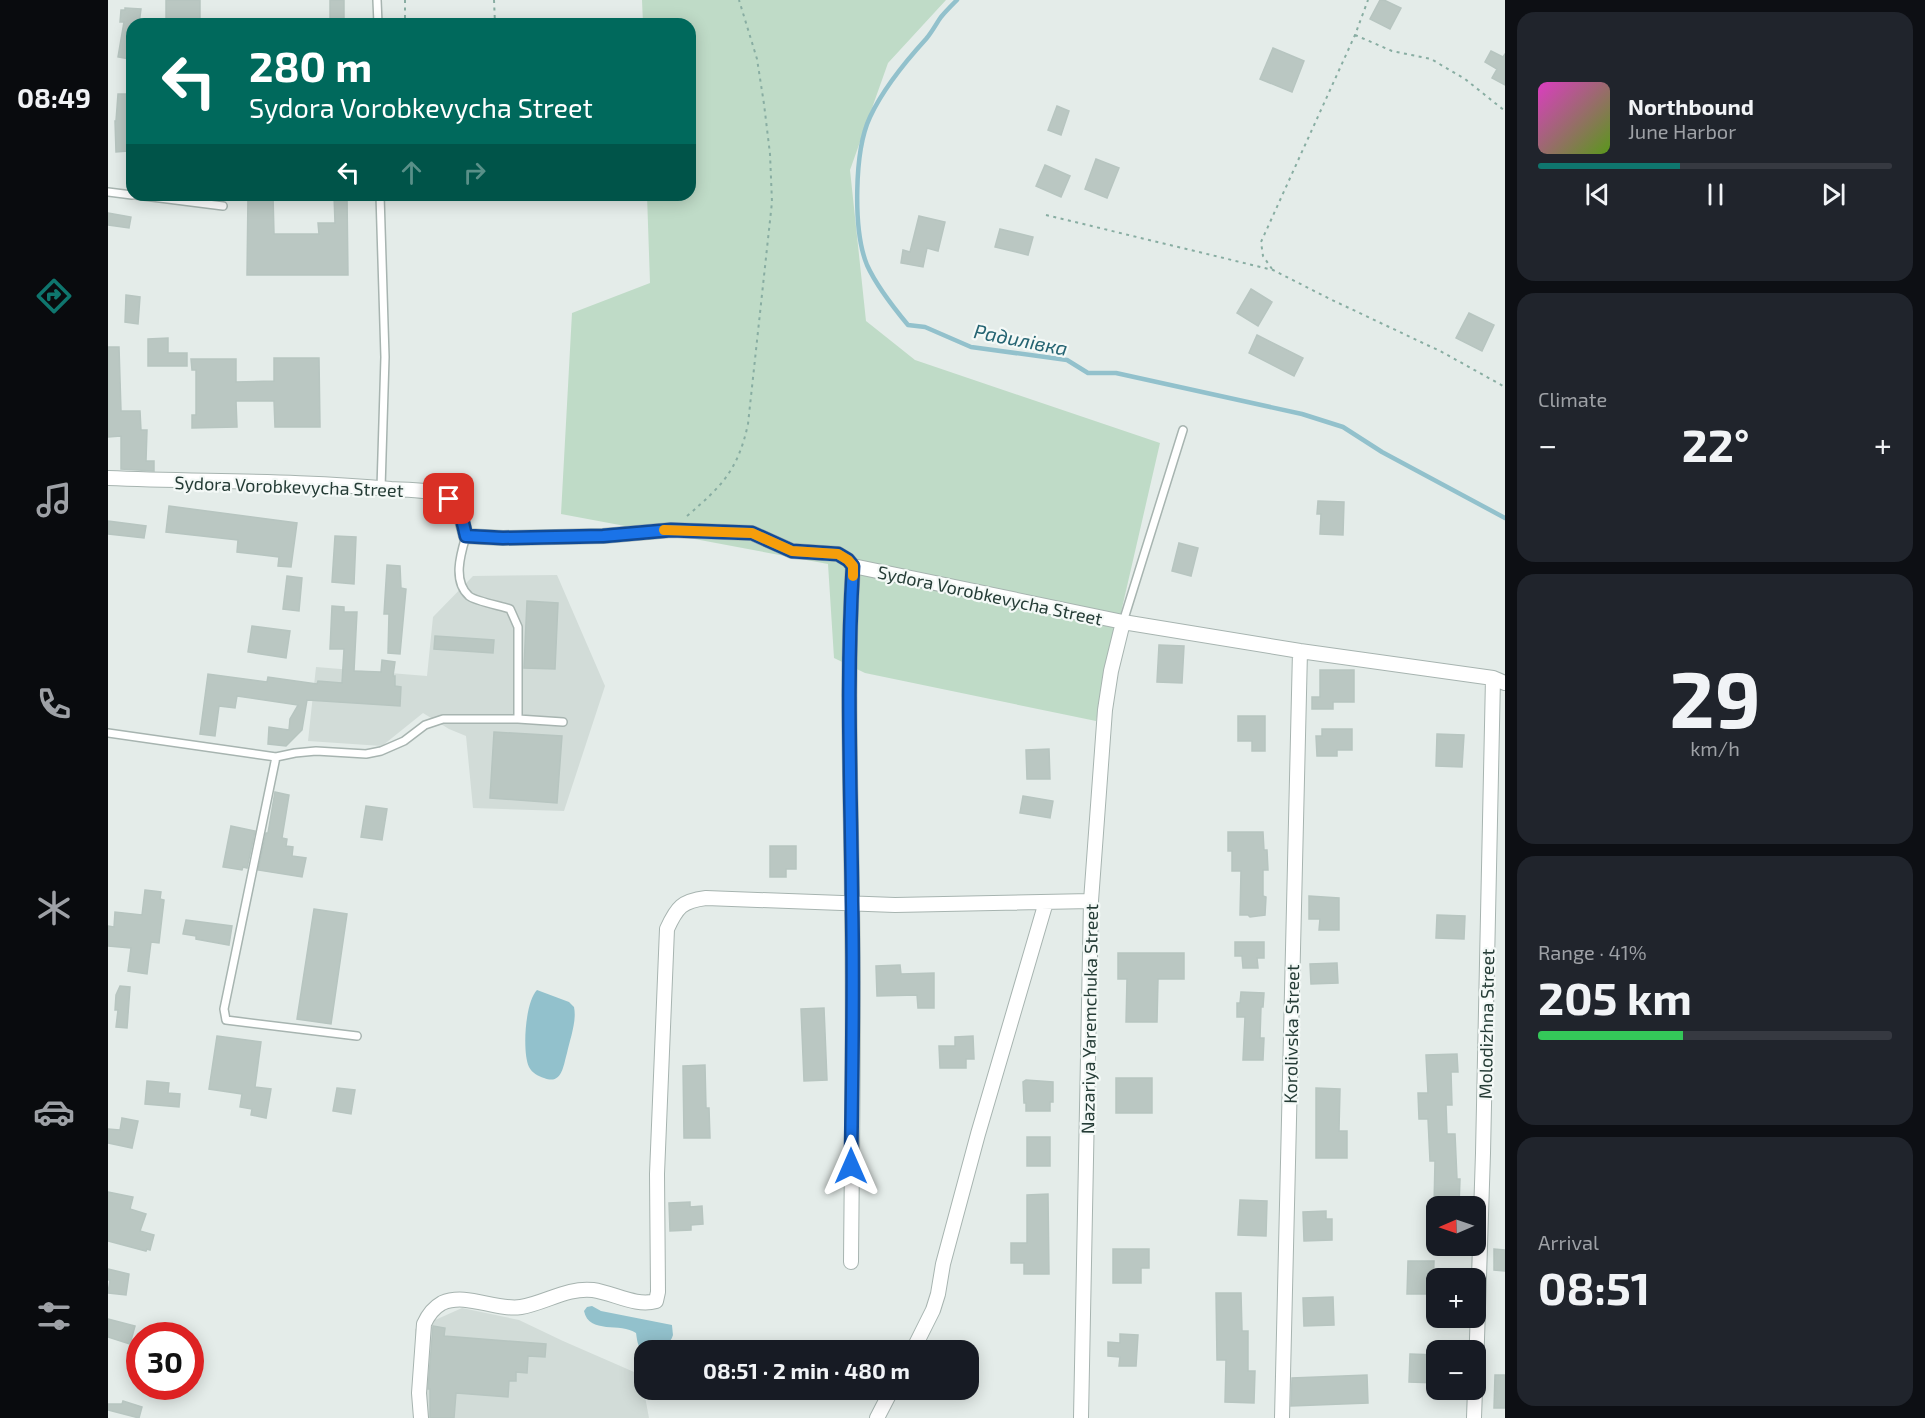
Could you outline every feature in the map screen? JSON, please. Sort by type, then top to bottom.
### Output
[{"type":"street","name":"Sydora Vorobkevycha Street","points":[[108,478],[381,488],[435,494],[449,499],[462,519],[466,536],[503,538],[603,536],[671,530],[752,533],[792,551],[838,554],[853,566],[1123,622],[1499,680]]},
{"type":"street","points":[[851,1262],[852,903],[848,737],[849,632],[853,566]]},
{"type":"street","name":"Nazariya Yaremchuka Street","points":[[1081,1418],[1091,901],[1105,710],[1111,671],[1123,622]]},
{"type":"street","name":"Korolivska Street","points":[[1282,1418],[1300,651]]},
{"type":"street","name":"Molodizhna Street","points":[[1477,1340],[1499,680]]},
{"type":"street","points":[[420,1418],[419,1393],[424,1324],[429,1313],[441,1304],[455,1300],[520,1307],[573,1292],[591,1290],[646,1304],[656,1300],[658,1292],[657,1174],[667,929],[675,910],[689,900],[706,898],[895,905],[1091,901]]},
{"type":"street","points":[[918,1340],[936,1302],[943,1264],[978,1134],[1046,902]]},
{"type":"street","points":[[877,1418],[886,1400]]},
{"type":"street","points":[[1474,1418],[1475,1400]]},
{"type":"lane","points":[[377,0],[378,18]]},
{"type":"lane","points":[[108,192],[126,194]]},
{"type":"lane","points":[[183,201],[223,206]]},
{"type":"lane","points":[[381,201],[385,357],[381,488]]},
{"type":"lane","points":[[1123,622],[1182,430]]},
{"type":"lane","points":[[466,536],[459,559],[461,584],[469,597],[510,609],[518,627],[518,719]]},
{"type":"lane","points":[[108,733],[276,758],[295,753],[366,754],[381,751],[404,741],[425,725],[443,719],[518,719],[563,722]]},
{"type":"lane","points":[[276,758],[224,1009],[226,1020],[357,1036]]},
{"type":"path","points":[[405,0],[405,18]]},
{"type":"path","points":[[494,0],[495,18]]},
{"type":"path","points":[[671,530],[717,491],[743,449],[748,424],[772,202],[770,154],[757,59],[739,0]]},
{"type":"path","points":[[1273,270],[1263,256],[1262,242],[1355,35],[1368,0]]},
{"type":"path","points":[[1355,35],[1392,51],[1431,59],[1465,79],[1505,111]]},
{"type":"path","points":[[1046,215],[1273,270],[1442,352],[1505,387]]},
{"type":"shaded area","points":[[557,575],[605,686],[564,811],[473,808],[466,736],[449,729],[423,713],[382,746],[308,741],[316,667],[427,676],[433,617],[473,576]]},
{"type":"shaded area","points":[[462,1308],[519,1320],[634,1372],[634,1400],[646,1400],[649,1418],[419,1418],[415,1329]]},
{"type":"green space","points":[[642,0],[946,0],[888,63],[850,170],[866,321],[915,360],[1160,443],[1096,721],[865,673],[834,658],[828,564],[561,514],[572,313],[650,283],[647,201],[696,201],[696,18],[643,18]]},
{"type":"water","points":[[537,990],[569,1002],[575,1012],[561,1073],[555,1079],[550,1080],[535,1074],[530,1069],[527,1060],[525,1039],[527,1016]]},
{"type":"water","points":[[592,1306],[601,1311],[672,1325],[673,1335],[670,1340],[637,1340],[636,1333],[630,1330],[592,1323],[584,1311],[587,1307]]},
{"type":"building","points":[[166,0],[200,0],[200,18],[166,18]]},
{"type":"building","points":[[330,0],[344,0],[344,18],[330,18]]},
{"type":"building","points":[[1380,0],[1401,8],[1390,29],[1370,19]]},
{"type":"building","points":[[125,8],[141,9],[140,18],[126,18],[126,58],[118,57],[124,22],[120,22],[121,10]]},
{"type":"building","points":[[1273,48],[1304,61],[1292,92],[1260,79]]},
{"type":"building","points":[[1491,51],[1503,57],[1505,54],[1505,85],[1492,78],[1497,69],[1485,62]]},
{"type":"building","points":[[118,94],[126,94],[126,151],[116,152]]},
{"type":"building","points":[[1057,106],[1069,111],[1061,135],[1048,130]]},
{"type":"building","points":[[1096,159],[1119,168],[1107,198],[1085,189]]},
{"type":"building","points":[[1045,165],[1070,176],[1061,197],[1036,186]]},
{"type":"building","points":[[248,201],[273,201],[274,234],[319,234],[318,223],[335,223],[334,201],[347,201],[348,275],[247,275]]},
{"type":"building","points":[[108,213],[131,217],[129,228],[108,225]]},
{"type":"building","points":[[919,216],[945,222],[938,251],[927,248],[923,267],[901,263],[903,250],[910,252]]},
{"type":"building","points":[[1000,229],[1033,237],[1028,255],[995,247]]},
{"type":"building","points":[[1251,289],[1272,302],[1258,326],[1237,313]]},
{"type":"building","points":[[126,295],[140,297],[138,324],[125,322]]},
{"type":"building","points":[[1469,313],[1494,325],[1482,351],[1456,338]]},
{"type":"building","points":[[1257,335],[1303,358],[1294,376],[1249,353]]},
{"type":"building","points":[[168,338],[168,353],[187,353],[187,366],[148,366],[148,339]]},
{"type":"building","points":[[108,347],[119,347],[121,411],[140,411],[141,430],[147,430],[146,461],[154,461],[154,471],[121,469],[121,436],[108,437]]},
{"type":"building","points":[[274,358],[319,358],[320,427],[275,427],[274,401],[236,401],[237,427],[192,428],[192,415],[196,415],[196,370],[192,370],[191,359],[236,359],[236,382],[274,381]]},
{"type":"building","points":[[1318,501],[1344,502],[1343,535],[1320,534],[1321,514],[1317,514]]},
{"type":"building","points":[[169,506],[297,523],[291,567],[278,566],[279,557],[237,552],[238,540],[166,532]]},
{"type":"building","points":[[108,521],[146,526],[144,538],[108,534]]},
{"type":"building","points":[[335,536],[356,537],[354,584],[332,582]]},
{"type":"building","points":[[1179,543],[1198,548],[1191,576],[1172,571]]},
{"type":"building","points":[[387,565],[400,566],[401,588],[406,589],[400,654],[388,653],[389,614],[384,614]]},
{"type":"building","points":[[287,576],[302,578],[299,611],[283,609]]},
{"type":"building","points":[[527,601],[558,603],[555,669],[524,668]]},
{"type":"building","points":[[332,606],[344,607],[344,612],[357,612],[354,671],[381,672],[382,660],[395,662],[393,676],[395,676],[395,686],[401,687],[400,706],[307,700],[302,730],[286,746],[268,744],[269,727],[289,730],[290,719],[298,705],[237,696],[235,708],[219,706],[215,736],[200,734],[208,674],[267,682],[268,677],[317,684],[318,681],[342,683],[344,649],[330,649]]},
{"type":"building","points":[[252,626],[290,631],[286,658],[248,652]]},
{"type":"building","points":[[435,636],[494,640],[493,653],[434,649]]},
{"type":"building","points":[[1159,645],[1184,646],[1182,683],[1157,682]]},
{"type":"building","points":[[1320,670],[1354,670],[1354,702],[1333,702],[1333,709],[1312,709],[1312,697],[1320,697]]},
{"type":"building","points":[[1238,716],[1265,716],[1265,751],[1252,751],[1252,741],[1238,741]]},
{"type":"building","points":[[1322,729],[1352,729],[1352,750],[1337,750],[1337,756],[1317,756],[1316,736],[1322,736]]},
{"type":"building","points":[[494,732],[562,736],[557,803],[490,798]]},
{"type":"building","points":[[1437,734],[1464,735],[1462,767],[1436,766]]},
{"type":"building","points":[[1049,749],[1050,779],[1027,779],[1026,750]]},
{"type":"building","points":[[275,792],[289,795],[282,838],[287,839],[286,846],[293,847],[292,856],[306,858],[302,877],[258,870],[266,833],[268,833]]},
{"type":"building","points":[[1023,796],[1053,801],[1050,818],[1020,813]]},
{"type":"building","points":[[366,806],[387,809],[382,840],[361,837]]},
{"type":"building","points":[[231,826],[255,831],[247,868],[243,867],[242,870],[223,867]]},
{"type":"building","points":[[1228,832],[1263,832],[1268,870],[1263,870],[1265,915],[1250,917],[1240,915],[1241,871],[1232,871],[1232,851],[1228,851]]},
{"type":"building","points":[[770,846],[796,846],[796,869],[786,869],[786,877],[770,877]]},
{"type":"building","points":[[145,890],[161,892],[160,899],[164,900],[159,943],[151,942],[147,974],[128,971],[131,948],[108,946],[108,926],[114,927],[115,912],[142,915]]},
{"type":"building","points":[[1309,896],[1339,898],[1339,930],[1319,930],[1320,919],[1309,919]]},
{"type":"building","points":[[314,909],[347,914],[331,1024],[297,1019]]},
{"type":"building","points":[[1437,915],[1465,916],[1464,939],[1436,938]]},
{"type":"building","points":[[186,920],[232,926],[229,945],[196,939],[196,936],[183,934]]},
{"type":"building","points":[[1235,942],[1264,942],[1264,958],[1257,958],[1258,968],[1243,968],[1242,956],[1235,956]]},
{"type":"building","points":[[1118,953],[1184,953],[1184,979],[1158,979],[1157,1022],[1126,1022],[1127,979],[1118,979]]},
{"type":"building","points":[[1337,963],[1338,983],[1311,984],[1310,964]]},
{"type":"building","points":[[900,965],[901,974],[934,973],[934,1008],[918,1008],[917,995],[877,996],[876,966]]},
{"type":"building","points":[[120,986],[130,987],[127,1028],[116,1027],[118,1010],[115,1010],[116,995]]},
{"type":"building","points":[[1241,992],[1264,993],[1260,1038],[1264,1038],[1263,1060],[1243,1060],[1245,1017],[1237,1017],[1237,1003],[1240,1003]]},
{"type":"building","points":[[824,1008],[827,1080],[804,1081],[801,1009]]},
{"type":"building","points":[[217,1036],[261,1042],[255,1087],[271,1089],[266,1118],[251,1115],[252,1109],[240,1107],[242,1094],[209,1089]]},
{"type":"building","points":[[973,1036],[974,1059],[966,1059],[966,1068],[940,1068],[939,1046],[955,1046],[955,1037]]},
{"type":"building","points":[[1457,1054],[1458,1072],[1451,1072],[1452,1105],[1446,1105],[1447,1134],[1455,1134],[1457,1179],[1460,1179],[1459,1196],[1434,1196],[1435,1161],[1430,1161],[1428,1119],[1419,1119],[1418,1093],[1428,1093],[1426,1055]]},
{"type":"building","points":[[705,1065],[706,1108],[709,1108],[710,1138],[684,1138],[683,1066]]},
{"type":"building","points":[[1116,1078],[1152,1078],[1152,1113],[1116,1113]]},
{"type":"building","points":[[1026,1080],[1053,1082],[1053,1102],[1050,1102],[1050,1111],[1026,1111],[1023,1082]]},
{"type":"building","points":[[147,1081],[169,1083],[168,1093],[180,1094],[179,1107],[145,1104]]},
{"type":"building","points":[[337,1088],[355,1090],[351,1114],[333,1111]]},
{"type":"building","points":[[1316,1088],[1340,1089],[1339,1131],[1347,1131],[1347,1158],[1316,1158]]},
{"type":"building","points":[[122,1118],[138,1121],[132,1148],[108,1143],[108,1129],[120,1130]]},
{"type":"building","points":[[1027,1137],[1050,1137],[1050,1166],[1027,1166]]},
{"type":"building","points":[[108,1192],[133,1197],[130,1209],[146,1214],[140,1231],[154,1235],[150,1250],[146,1251],[108,1241]]},
{"type":"building","points":[[1048,1194],[1049,1274],[1024,1274],[1024,1263],[1011,1263],[1011,1243],[1027,1243],[1027,1195]]},
{"type":"building","points":[[1240,1200],[1267,1201],[1266,1236],[1238,1235]]},
{"type":"building","points":[[690,1202],[690,1207],[702,1206],[703,1224],[691,1225],[691,1230],[670,1231],[669,1203]]},
{"type":"building","points":[[1326,1211],[1326,1219],[1332,1219],[1332,1240],[1304,1241],[1303,1212]]},
{"type":"building","points":[[1113,1249],[1149,1249],[1149,1268],[1141,1268],[1141,1283],[1113,1283]]},
{"type":"building","points":[[1494,1249],[1505,1250],[1505,1271],[1494,1270]]},
{"type":"building","points":[[1408,1261],[1434,1261],[1434,1268],[1426,1268],[1426,1294],[1407,1294]]},
{"type":"building","points":[[108,1269],[129,1274],[126,1295],[108,1293],[110,1280],[108,1280]]},
{"type":"building","points":[[1216,1293],[1241,1293],[1242,1331],[1248,1331],[1248,1371],[1255,1371],[1254,1403],[1225,1402],[1226,1360],[1217,1360]]},
{"type":"building","points":[[1333,1297],[1334,1325],[1304,1326],[1303,1298]]},
{"type":"building","points":[[108,1319],[126,1324],[126,1343],[108,1337]]},
{"type":"building","points":[[433,1326],[445,1328],[444,1336],[546,1344],[545,1357],[528,1356],[527,1373],[516,1372],[516,1381],[509,1381],[508,1397],[456,1393],[454,1418],[430,1418],[430,1389],[428,1389]]},
{"type":"building","points":[[1120,1334],[1138,1335],[1136,1366],[1119,1366],[1120,1357],[1108,1356],[1108,1342],[1120,1343]]},
{"type":"building","points":[[1410,1354],[1426,1355],[1426,1383],[1409,1382]]},
{"type":"building","points":[[1367,1375],[1368,1403],[1291,1406],[1292,1378]]},
{"type":"building","points":[[1495,1375],[1505,1375],[1505,1408],[1494,1408]]},
{"type":"building","points":[[123,1401],[142,1407],[139,1418],[108,1410],[108,1404],[122,1404]]},
{"type":"waterway","name":"Радилівка","points":[[957,0],[902,66],[881,96],[870,117],[861,150],[857,191],[862,250],[876,281],[908,325],[925,327],[971,347],[1067,360],[1088,373],[1116,373],[1302,414],[1343,427],[1382,452],[1505,518]]},
{"type":"slow traffic","points":[[664,530],[752,533],[792,551],[838,554],[853,566],[853,576]]},
{"type":"route","points":[[449,499],[462,519],[466,536],[503,538],[603,536],[671,530],[752,533],[792,551],[838,554],[853,566],[849,632],[848,739],[852,903],[851,1166]]}]
